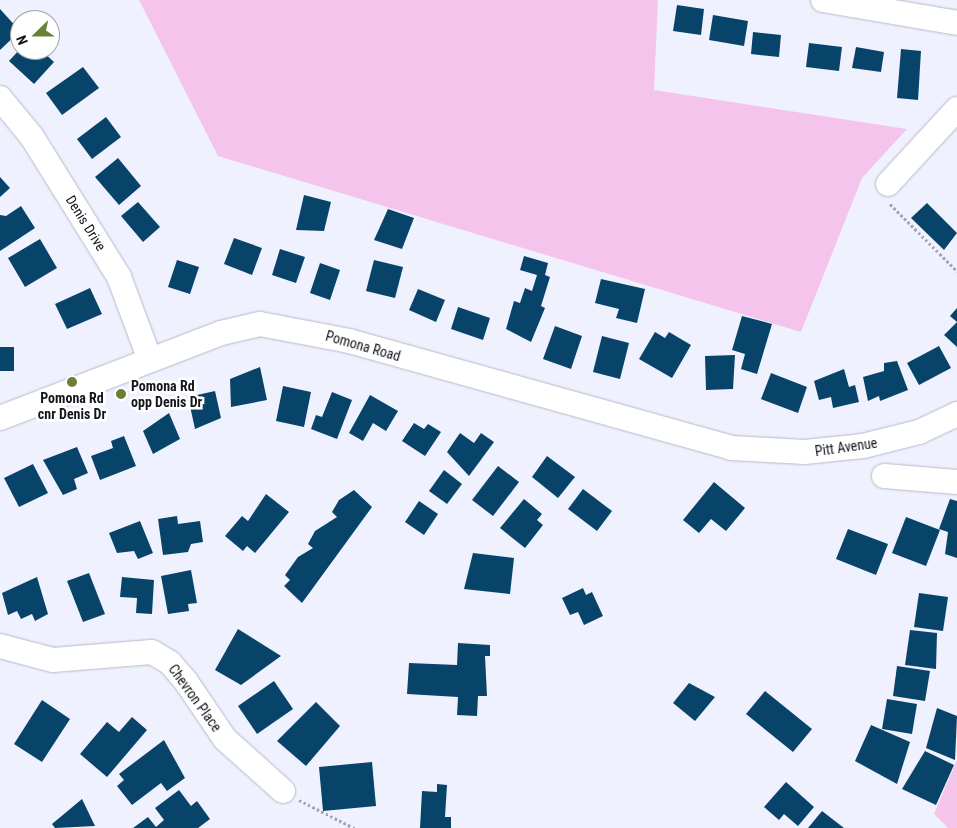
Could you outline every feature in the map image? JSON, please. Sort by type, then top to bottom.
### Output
[{"type":"street","points":[[823,0],[957,22]]},
{"type":"street","name":"Denis Drive","points":[[0,98],[32,137],[119,277],[150,360]]},
{"type":"street","points":[[888,184],[957,109]]},
{"type":"street","name":"Pomona Road","points":[[0,418],[150,360],[245,326],[282,326],[730,448]]},
{"type":"street","name":"Pitt Avenue","points":[[730,448],[805,452],[863,446],[919,432],[957,414]]},
{"type":"street","points":[[884,476],[957,482]]},
{"type":"street","name":"Chevron Place","points":[[0,646],[53,660],[94,659],[129,651],[152,652],[170,663],[225,739],[283,791]]},
{"type":"path","points":[[888,184],[884,198],[957,271]]},
{"type":"path","points":[[283,791],[354,828]]},
{"type":"shaded area","points":[[139,0],[658,0],[654,90],[907,129],[862,178],[801,332],[218,156]]},
{"type":"shaded area","points":[[957,760],[957,828],[948,828],[934,814]]},
{"type":"building","points":[[677,5],[704,9],[701,35],[673,31]]},
{"type":"building","points":[[0,9],[10,20],[10,40],[0,50]]},
{"type":"building","points":[[713,15],[748,21],[744,46],[709,40]]},
{"type":"building","points":[[753,32],[781,35],[779,57],[751,54]]},
{"type":"building","points":[[809,43],[842,47],[839,71],[806,67]]},
{"type":"building","points":[[856,47],[884,52],[881,72],[852,68]]},
{"type":"building","points":[[901,49],[921,51],[918,100],[897,98]]},
{"type":"building","points":[[52,60],[54,62],[34,84],[9,61]]},
{"type":"building","points":[[83,67],[99,88],[62,115],[46,93]]},
{"type":"building","points":[[106,117],[121,137],[92,159],[77,139]]},
{"type":"building","points":[[118,158],[141,186],[119,205],[95,177]]},
{"type":"building","points":[[0,177],[10,188],[0,197]]},
{"type":"building","points":[[304,195],[331,202],[324,231],[296,230]]},
{"type":"building","points":[[138,202],[160,227],[143,242],[121,216]]},
{"type":"building","points":[[927,203],[957,233],[944,250],[911,218]]},
{"type":"building","points":[[21,206],[35,228],[0,251],[0,215],[6,216]]},
{"type":"building","points":[[388,209],[414,218],[402,249],[374,240]]},
{"type":"building","points":[[234,238],[262,248],[252,275],[224,264]]},
{"type":"building","points":[[40,239],[57,268],[25,287],[8,258]]},
{"type":"building","points":[[280,249],[305,257],[296,283],[272,275]]},
{"type":"building","points":[[524,256],[548,263],[545,275],[550,277],[541,306],[545,308],[531,342],[506,329],[514,301],[520,303],[525,288],[532,291],[537,275],[520,270]]},
{"type":"building","points":[[177,260],[199,267],[190,294],[168,287]]},
{"type":"building","points":[[374,260],[403,267],[395,298],[366,291]]},
{"type":"building","points":[[320,263],[340,270],[330,300],[310,293]]},
{"type":"building","points":[[601,279],[645,289],[637,323],[616,318],[619,309],[595,303]]},
{"type":"building","points":[[90,288],[102,314],[67,329],[55,304]]},
{"type":"building","points":[[418,289],[445,300],[436,322],[409,310]]},
{"type":"building","points":[[458,307],[490,318],[483,340],[451,329]]},
{"type":"building","points":[[957,308],[957,322],[950,316]]},
{"type":"building","points":[[742,316],[772,324],[757,374],[741,369],[745,354],[732,350]]},
{"type":"building","points":[[957,322],[957,347],[944,335]]},
{"type":"building","points":[[555,326],[582,336],[571,369],[543,359]]},
{"type":"building","points":[[655,332],[665,338],[669,332],[691,345],[672,378],[639,359]]},
{"type":"building","points":[[602,336],[629,343],[620,379],[593,372]]},
{"type":"building","points":[[939,346],[951,368],[919,385],[907,363]]},
{"type":"building","points":[[0,347],[14,347],[14,371],[0,371]]},
{"type":"building","points":[[735,355],[733,389],[706,390],[705,356]]},
{"type":"building","points":[[897,361],[908,390],[880,401],[879,396],[868,401],[863,377],[884,371],[884,363]]},
{"type":"building","points":[[260,367],[267,400],[231,407],[230,379]]},
{"type":"building","points":[[844,369],[849,387],[855,385],[859,402],[833,408],[831,397],[819,400],[814,381]]},
{"type":"building","points":[[771,373],[807,387],[798,413],[761,399]]},
{"type":"building","points":[[283,386],[311,392],[304,427],[276,421]]},
{"type":"building","points":[[215,391],[221,418],[195,429],[188,397]]},
{"type":"building","points":[[332,392],[352,400],[337,439],[311,429],[316,415],[322,417]]},
{"type":"building","points":[[370,395],[398,411],[386,431],[373,423],[363,441],[349,433]]},
{"type":"building","points":[[169,413],[180,439],[153,454],[143,431]]},
{"type":"building","points":[[414,423],[424,429],[428,424],[441,432],[425,456],[402,441]]},
{"type":"building","points":[[460,433],[474,443],[481,433],[494,442],[469,476],[447,452]]},
{"type":"building","points":[[124,436],[136,466],[100,480],[91,456],[113,448],[111,441]]},
{"type":"building","points":[[77,447],[88,473],[74,479],[77,489],[63,495],[43,460]]},
{"type":"building","points":[[547,456],[575,477],[558,498],[532,477]]},
{"type":"building","points":[[33,464],[48,493],[19,507],[4,478]]},
{"type":"building","points":[[498,466],[519,482],[493,516],[472,500]]},
{"type":"building","points":[[444,470],[462,484],[447,504],[429,491]]},
{"type":"building","points":[[714,482],[745,508],[726,531],[711,519],[699,533],[683,520]]},
{"type":"building","points":[[583,489],[612,511],[597,531],[568,509]]},
{"type":"building","points":[[354,490],[372,507],[302,603],[284,586],[290,580],[285,575],[298,557],[313,548],[308,544],[315,531],[337,517],[332,512],[339,500]]},
{"type":"building","points":[[266,494],[289,512],[255,553],[247,546],[243,551],[225,536],[242,516],[248,521]]},
{"type":"building","points":[[524,499],[542,514],[537,520],[543,525],[525,548],[500,528]]},
{"type":"building","points":[[950,499],[957,501],[957,558],[945,554],[948,532],[939,529]]},
{"type":"building","points":[[419,501],[438,514],[424,535],[405,522]]},
{"type":"building","points":[[177,516],[178,524],[200,521],[203,542],[191,544],[188,552],[163,555],[158,519]]},
{"type":"building","points":[[906,517],[940,530],[926,566],[892,553]]},
{"type":"building","points":[[140,521],[153,553],[138,559],[134,551],[117,553],[109,533]]},
{"type":"building","points":[[848,529],[888,544],[876,575],[836,559]]},
{"type":"building","points":[[473,553],[514,558],[510,594],[464,589]]},
{"type":"building","points":[[191,570],[197,603],[188,604],[189,611],[168,614],[161,576]]},
{"type":"building","points":[[89,573],[105,614],[83,622],[67,581]]},
{"type":"building","points":[[37,577],[48,614],[35,621],[32,614],[21,619],[17,611],[8,615],[2,593]]},
{"type":"building","points":[[122,577],[154,580],[152,614],[136,613],[137,598],[120,597]]},
{"type":"building","points":[[583,588],[586,595],[592,592],[603,616],[584,625],[578,612],[570,615],[562,598]]},
{"type":"building","points":[[919,593],[948,597],[943,631],[914,627]]},
{"type":"building","points":[[238,629],[281,656],[241,685],[215,670]]},
{"type":"building","points":[[910,630],[937,633],[936,669],[905,665]]},
{"type":"building","points":[[458,643],[490,645],[490,656],[485,656],[487,696],[478,696],[477,716],[457,715],[458,697],[407,694],[409,663],[457,665]]},
{"type":"building","points":[[897,666],[930,671],[925,701],[893,696]]},
{"type":"building","points":[[274,681],[293,709],[257,734],[238,706]]},
{"type":"building","points":[[689,683],[715,697],[695,721],[673,703]]},
{"type":"building","points":[[765,691],[812,729],[793,752],[746,714]]},
{"type":"building","points":[[887,699],[917,704],[912,734],[882,729]]},
{"type":"building","points":[[42,700],[70,719],[42,762],[14,744]]},
{"type":"building","points":[[316,702],[340,726],[306,766],[277,741]]},
{"type":"building","points":[[937,708],[957,716],[955,760],[926,748]]},
{"type":"building","points":[[132,717],[147,730],[107,777],[80,754],[107,722],[119,732]]},
{"type":"building","points":[[871,725],[910,742],[897,784],[855,761]]},
{"type":"building","points":[[164,740],[185,778],[167,791],[161,783],[132,805],[117,786],[124,780],[119,774]]},
{"type":"building","points":[[925,751],[954,765],[936,805],[902,789]]},
{"type":"building","points":[[372,762],[376,806],[323,811],[319,767]]},
{"type":"building","points":[[786,782],[814,807],[798,826],[784,814],[779,820],[764,807]]},
{"type":"building","points":[[437,784],[447,785],[445,817],[451,817],[451,828],[420,828],[422,791],[437,792]]},
{"type":"building","points":[[179,790],[191,806],[197,801],[210,819],[198,828],[133,828],[148,817],[156,827],[164,820],[155,808]]},
{"type":"building","points":[[82,799],[95,826],[55,828],[52,824]]},
{"type":"building","points":[[822,811],[844,828],[808,828]]},
{"type":"place","name":"Pomona Rd cnr Denis Dr","points":[[72,382]]},
{"type":"place","name":"Pomona Rd opp Denis Dr","points":[[121,394]]}]
